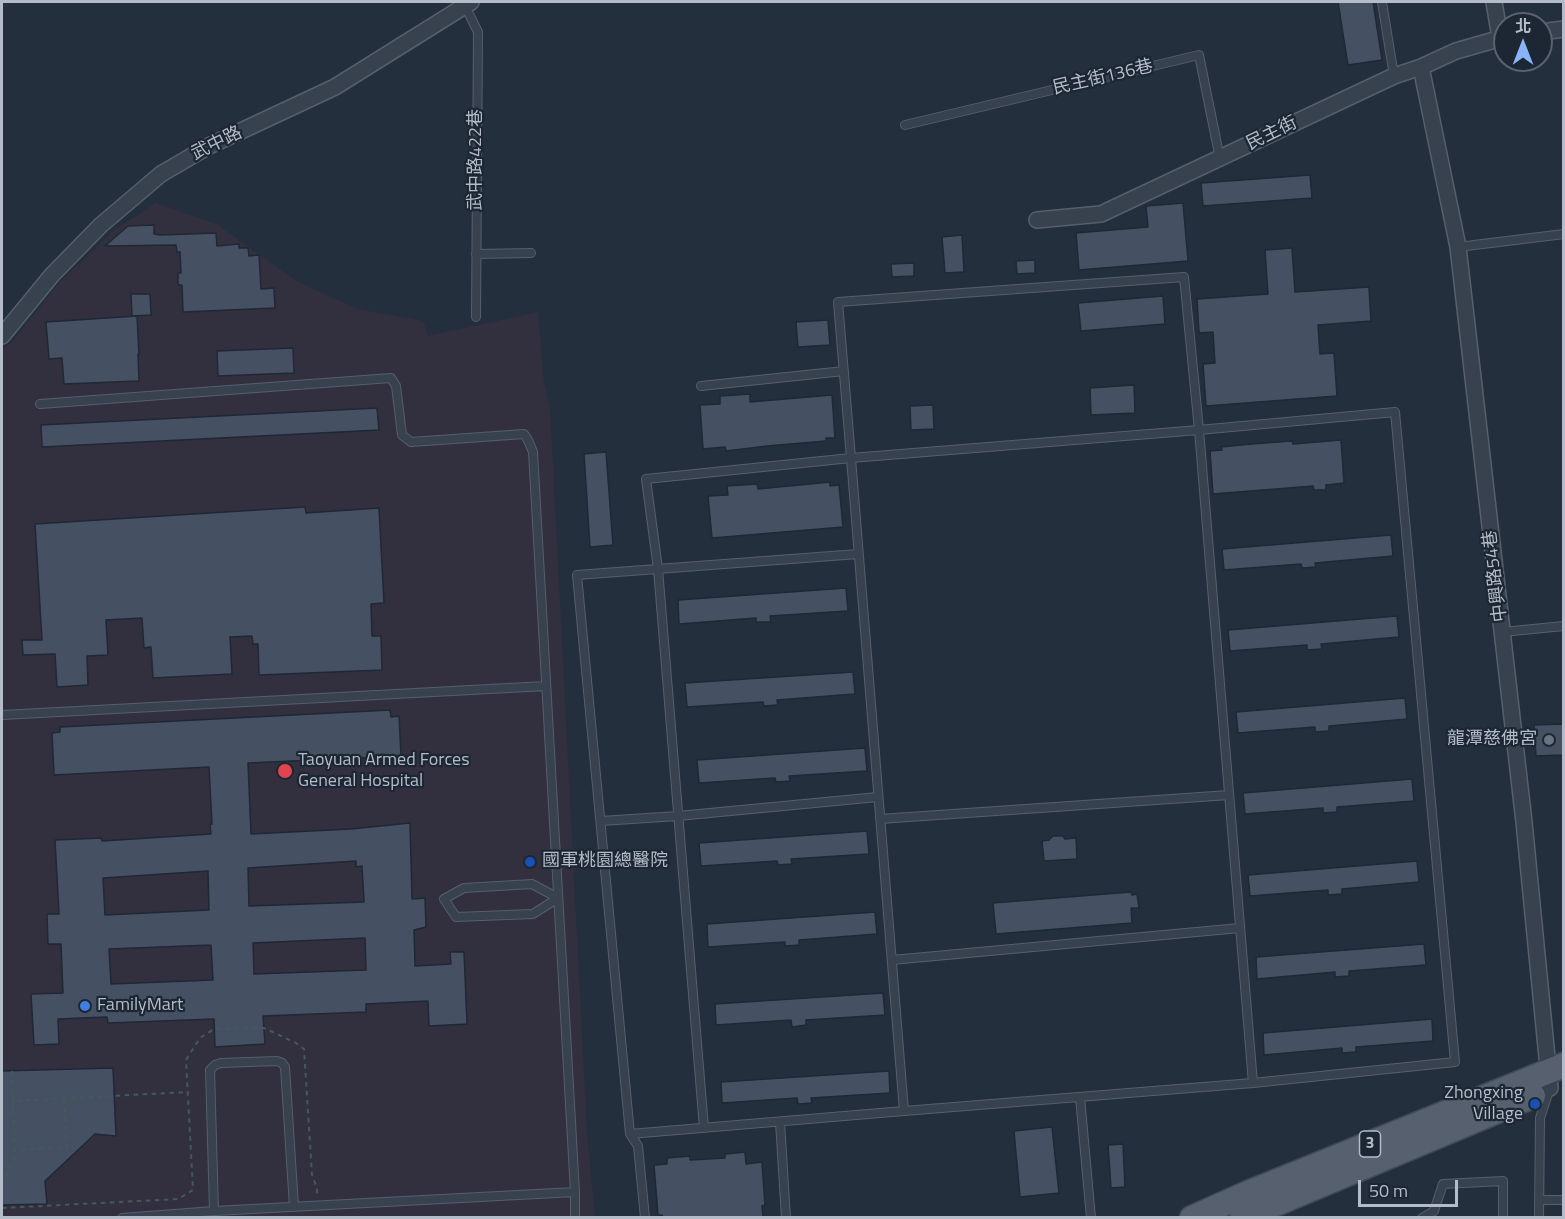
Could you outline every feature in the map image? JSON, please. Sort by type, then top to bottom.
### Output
[{"type":"main road","name":"3","points":[[1206,1215],[1556,1077]]},
{"type":"main road","name":"3","points":[[1242,1218],[1556,1077]]},
{"type":"street","name":"武中路","points":[[2,336],[52,275],[101,225],[161,174],[209,146],[335,87],[468,4]]},
{"type":"street","name":"民主街","points":[[1037,220],[1101,214],[1394,76],[1456,51],[1493,41]]},
{"type":"street","name":"中興路54巷","points":[[1421,67],[1458,247],[1524,822],[1556,1077]]},
{"type":"lane","points":[[1382,2],[1394,76]]},
{"type":"lane","name":"武中路422巷","points":[[468,4],[478,32],[476,317]]},
{"type":"lane","name":"民主街136巷","points":[[904,125],[1199,55],[1220,159]]},
{"type":"lane","points":[[1458,247],[1563,234]]},
{"type":"lane","points":[[476,254],[531,253]]},
{"type":"lane","points":[[904,1111],[838,302],[1184,277],[1199,430],[1253,1083]]},
{"type":"lane","points":[[701,386],[844,371]]},
{"type":"lane","points":[[40,404],[390,378],[396,386],[402,435],[411,442],[524,434],[533,452],[575,1218]]},
{"type":"lane","points":[[630,1134],[780,1122],[904,1111],[1253,1083],[1455,1062],[1395,412],[850,458],[646,478],[658,569],[704,1128]]},
{"type":"lane","points":[[645,1218],[638,1146],[630,1134],[577,574],[858,554]]},
{"type":"lane","points":[[1502,632],[1563,626]]},
{"type":"lane","points":[[2,715],[43,711],[546,686]]},
{"type":"lane","points":[[880,819],[1229,795]]},
{"type":"lane","points":[[601,821],[878,797]]},
{"type":"lane","points":[[532,884],[558,898],[533,914],[456,917],[444,899],[464,888],[532,884]]},
{"type":"lane","points":[[892,960],[1240,928]]},
{"type":"lane","points":[[214,1211],[210,1070],[220,1063],[277,1061],[285,1067],[294,1207]]},
{"type":"lane","points":[[1539,1218],[1540,1118],[1556,1077]]},
{"type":"lane","points":[[1080,1097],[1091,1218]]},
{"type":"lane","points":[[780,1122],[786,1218]]},
{"type":"lane","points":[[1422,1218],[1434,1211],[1443,1184],[1503,1181],[1503,1218]]},
{"type":"lane","points":[[122,1218],[575,1192]]},
{"type":"lane","points":[[1539,1200],[1563,1200]]},
{"type":"path","points":[[2,1208],[178,1199],[193,1190],[186,1060],[200,1038],[214,1029]]},
{"type":"path","points":[[2,1185],[15,1157],[12,1071]]},
{"type":"path","points":[[13,1101],[188,1092]]},
{"type":"path","points":[[15,1150],[66,1147],[64,1099]]},
{"type":"shaded area","name":"Taoyuan Armed Forces General Hospital","points":[[156,203],[216,224],[298,282],[357,309],[423,321],[428,336],[538,312],[544,384],[550,408],[587,1134],[595,1217],[2,1218],[2,350],[12,342],[59,283],[113,231]]},
{"type":"building","points":[[1338,2],[1373,2],[1382,60],[1348,65]]},
{"type":"building","points":[[1310,175],[1312,198],[1203,206],[1201,183]]},
{"type":"building","points":[[1183,203],[1188,261],[1079,270],[1076,233],[1148,227],[1146,206]]},
{"type":"building","points":[[154,225],[154,234],[161,235],[216,233],[217,246],[239,244],[239,248],[248,248],[249,256],[259,255],[261,289],[274,288],[275,308],[183,312],[182,285],[178,285],[178,273],[181,273],[180,252],[177,252],[176,245],[105,246],[128,226]]},
{"type":"building","points":[[962,235],[964,272],[945,273],[942,237]]},
{"type":"building","points":[[1292,248],[1295,292],[1369,287],[1371,321],[1318,325],[1320,354],[1334,353],[1337,396],[1206,406],[1203,364],[1215,363],[1213,332],[1199,333],[1197,299],[1268,294],[1265,250]]},
{"type":"building","points":[[1035,260],[1035,273],[1017,274],[1016,261]]},
{"type":"building","points":[[914,263],[914,276],[892,277],[891,264]]},
{"type":"building","points":[[131,294],[150,294],[151,315],[132,316]]},
{"type":"building","points":[[1163,296],[1165,324],[1081,331],[1078,303]]},
{"type":"building","points":[[137,316],[139,381],[64,384],[62,358],[49,359],[46,322]]},
{"type":"building","points":[[828,320],[830,345],[798,347],[796,322]]},
{"type":"building","points":[[293,348],[294,373],[218,376],[217,351]]},
{"type":"building","points":[[1134,385],[1135,413],[1091,415],[1090,388]]},
{"type":"building","points":[[750,394],[750,402],[832,395],[835,438],[826,438],[826,441],[726,451],[725,447],[703,449],[700,405],[720,404],[720,396]]},
{"type":"building","points":[[933,405],[934,429],[911,430],[910,406]]},
{"type":"building","points":[[377,408],[379,430],[42,447],[41,425]]},
{"type":"building","points":[[1341,440],[1344,483],[1326,485],[1326,490],[1314,490],[1313,486],[1213,494],[1210,451],[1222,450],[1221,447],[1251,444],[1292,441],[1293,444]]},
{"type":"building","points":[[606,452],[613,545],[590,547],[584,454]]},
{"type":"building","points":[[830,482],[830,486],[839,485],[843,527],[712,538],[708,496],[728,495],[727,486],[757,484],[758,489]]},
{"type":"building","points":[[305,507],[306,513],[379,508],[384,603],[371,604],[372,636],[381,636],[382,670],[259,675],[258,644],[253,644],[252,636],[230,637],[232,674],[153,678],[151,647],[144,648],[142,618],[106,620],[108,655],[87,656],[88,685],[57,687],[55,654],[23,655],[22,640],[42,640],[35,524]]},
{"type":"building","points":[[1391,535],[1393,556],[1315,563],[1316,567],[1302,568],[1301,564],[1224,570],[1222,549]]},
{"type":"building","points":[[846,588],[848,611],[770,616],[771,622],[756,622],[756,618],[679,624],[678,600]]},
{"type":"building","points":[[1397,616],[1399,637],[1321,644],[1322,649],[1307,650],[1307,645],[1230,651],[1228,630]]},
{"type":"building","points":[[853,672],[855,694],[777,700],[778,705],[764,706],[763,702],[687,707],[685,683]]},
{"type":"building","points":[[1405,698],[1407,719],[1329,726],[1329,731],[1315,732],[1315,727],[1238,733],[1236,712]]},
{"type":"building","points":[[390,710],[391,717],[399,716],[401,756],[248,763],[251,834],[351,829],[410,823],[412,899],[425,898],[426,927],[414,930],[415,966],[451,964],[450,952],[464,952],[467,1024],[429,1026],[428,1001],[366,1004],[366,1012],[263,1016],[265,1044],[215,1047],[214,1019],[108,1023],[107,1017],[58,1019],[59,1044],[34,1045],[31,994],[63,993],[61,944],[48,944],[47,914],[59,914],[55,840],[101,838],[102,841],[211,834],[210,824],[212,824],[209,767],[54,775],[52,733],[60,732],[60,727]],"holes":[[[356,861],[356,867],[362,866],[364,902],[249,906],[248,868]],[[208,871],[209,910],[105,915],[103,878]],[[365,938],[366,970],[254,974],[253,943]],[[211,945],[213,980],[111,984],[109,949]]]},
{"type":"building","name":"龍潭慈佛宮","points":[[1563,724],[1563,755],[1536,756],[1534,725]]},
{"type":"building","points":[[865,748],[867,771],[789,776],[790,781],[776,782],[775,778],[699,783],[697,760]]},
{"type":"building","points":[[1412,779],[1414,801],[1337,807],[1337,812],[1323,813],[1323,808],[1245,814],[1243,793]]},
{"type":"building","points":[[867,831],[869,854],[791,859],[792,864],[778,865],[777,861],[701,866],[699,843]]},
{"type":"building","points":[[1053,836],[1063,836],[1065,839],[1076,838],[1077,859],[1044,861],[1042,841],[1049,840]]},
{"type":"building","points":[[1417,861],[1419,882],[1342,889],[1342,894],[1328,895],[1328,890],[1250,896],[1248,875]]},
{"type":"building","points":[[1131,892],[1132,895],[1137,894],[1139,908],[1131,908],[1132,923],[996,934],[993,903]]},
{"type":"building","points":[[875,912],[877,934],[799,940],[799,945],[785,946],[785,942],[708,947],[707,924]]},
{"type":"building","points":[[1424,944],[1426,965],[1349,971],[1349,976],[1335,977],[1335,972],[1257,979],[1256,957]]},
{"type":"building","points":[[883,993],[885,1015],[806,1020],[806,1025],[792,1027],[791,1020],[716,1025],[715,1004]]},
{"type":"building","points":[[1432,1019],[1433,1041],[1356,1047],[1356,1052],[1342,1053],[1342,1048],[1264,1055],[1263,1033]]},
{"type":"building","points":[[113,1068],[116,1136],[95,1134],[45,1181],[47,1204],[2,1205],[2,1071]]},
{"type":"building","points":[[889,1071],[890,1093],[811,1098],[812,1103],[798,1104],[797,1098],[722,1103],[721,1082]]},
{"type":"building","points":[[1052,1127],[1059,1193],[1020,1197],[1014,1131]]},
{"type":"building","points":[[1123,1144],[1125,1187],[1111,1188],[1108,1145]]},
{"type":"building","points":[[745,1152],[746,1164],[762,1162],[765,1205],[762,1206],[763,1218],[663,1218],[662,1215],[658,1215],[654,1165],[667,1164],[667,1158],[690,1156],[690,1160],[725,1158],[725,1154]]},
{"type":"place","name":"龍潭慈佛宮","points":[[1549,740]]},
{"type":"place","name":"Taoyuan Armed Forces General Hospital","points":[[285,771]]},
{"type":"place","name":"國軍桃園總醫院","points":[[530,862]]},
{"type":"place","name":"FamilyMart","points":[[85,1006]]},
{"type":"place","name":"Zhongxing Village","points":[[1535,1104]]}]
